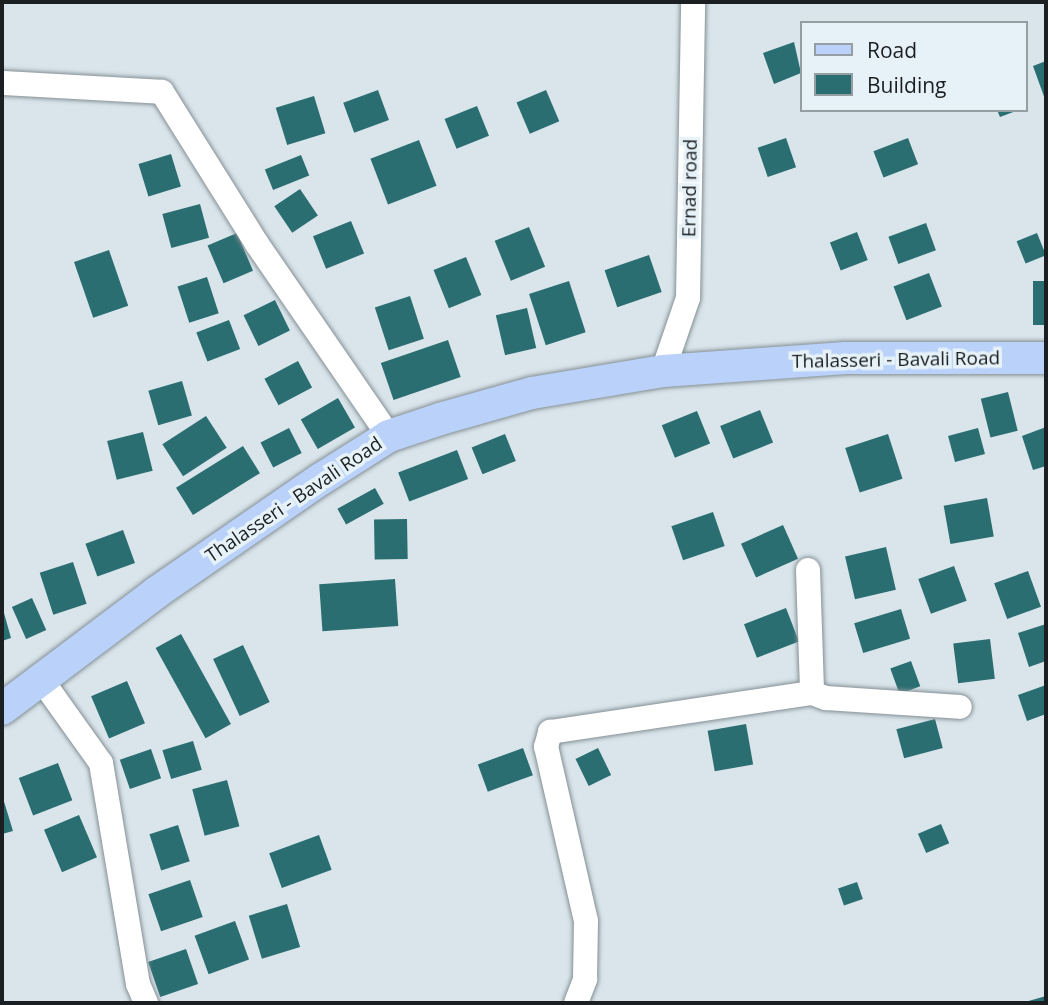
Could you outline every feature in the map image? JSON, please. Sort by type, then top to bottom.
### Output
[{"type":"main road","name":"Thalasseri - Bavali Road","points":[[2,709],[157,592],[389,436],[532,393],[663,371],[846,358],[1046,358]]},
{"type":"street","name":"Ernad road","points":[[663,371],[688,298],[693,2]]},
{"type":"street","points":[[2,83],[162,92],[257,244],[389,436]]},
{"type":"street","points":[[808,570],[812,692]]},
{"type":"street","points":[[41,679],[101,763],[138,984],[146,1003]]},
{"type":"street","points":[[576,1003],[584,979],[586,921],[546,747],[550,732],[812,692],[826,698],[960,707]]},
{"type":"building","points":[[794,42],[800,73],[774,84],[763,53]]},
{"type":"building","points":[[1046,61],[1046,102],[1033,66]]},
{"type":"building","points":[[378,90],[389,120],[354,133],[343,103]]},
{"type":"building","points":[[546,90],[559,121],[530,134],[517,103]]},
{"type":"building","points":[[314,96],[325,133],[287,145],[276,108]]},
{"type":"building","points":[[477,106],[489,136],[457,149],[445,119]]},
{"type":"building","points":[[998,112],[1013,112],[1000,117]]},
{"type":"building","points":[[786,138],[796,167],[768,177],[758,148]]},
{"type":"building","points":[[908,138],[918,164],[883,177],[873,151]]},
{"type":"building","points":[[419,140],[437,186],[388,204],[370,159]]},
{"type":"building","points":[[171,154],[181,187],[148,196],[138,164]]},
{"type":"building","points":[[301,155],[309,175],[273,190],[265,170]]},
{"type":"building","points":[[300,189],[318,216],[292,233],[274,206]]},
{"type":"building","points":[[200,204],[209,238],[171,248],[162,214]]},
{"type":"building","points":[[351,221],[364,253],[326,269],[313,236]]},
{"type":"building","points":[[926,223],[936,250],[898,264],[888,237]]},
{"type":"building","points":[[529,227],[545,267],[511,281],[495,241]]},
{"type":"building","points":[[857,232],[868,260],[841,270],[830,242]]},
{"type":"building","points":[[237,233],[253,271],[224,283],[208,246]]},
{"type":"building","points":[[1037,233],[1046,255],[1026,263],[1017,241]]},
{"type":"building","points":[[109,250],[128,306],[93,318],[74,262]]},
{"type":"building","points":[[649,255],[662,292],[617,307],[605,270]]},
{"type":"building","points":[[466,257],[481,295],[449,308],[434,270]]},
{"type":"building","points":[[929,273],[942,307],[906,320],[894,287]]},
{"type":"building","points":[[207,277],[219,313],[189,323],[178,287]]},
{"type":"building","points":[[569,281],[586,332],[546,345],[529,294]]},
{"type":"building","points":[[1033,281],[1046,281],[1046,325],[1033,325]]},
{"type":"building","points":[[410,296],[424,339],[389,350],[375,307]]},
{"type":"building","points":[[275,300],[290,331],[258,346],[244,315]]},
{"type":"building","points":[[527,308],[536,348],[505,355],[496,315]]},
{"type":"building","points":[[229,320],[240,349],[207,361],[196,333]]},
{"type":"building","points":[[448,340],[461,377],[394,400],[381,363]]},
{"type":"building","points":[[298,361],[312,387],[279,405],[264,379]]},
{"type":"building","points":[[182,381],[192,416],[158,425],[148,391]]},
{"type":"building","points":[[1008,392],[1018,431],[991,438],[981,399]]},
{"type":"building","points":[[338,398],[355,427],[318,449],[301,419]]},
{"type":"building","points":[[760,410],[773,442],[733,459],[720,426]]},
{"type":"building","points":[[697,411],[710,443],[675,458],[662,425]]},
{"type":"building","points":[[206,416],[227,448],[183,476],[162,444]]},
{"type":"building","points":[[1046,427],[1046,466],[1033,470],[1022,436]]},
{"type":"building","points":[[289,428],[302,453],[273,467],[260,443]]},
{"type":"building","points":[[978,428],[985,454],[955,462],[948,436]]},
{"type":"building","points":[[143,432],[153,471],[117,480],[107,441]]},
{"type":"building","points":[[505,434],[516,461],[482,474],[472,447]]},
{"type":"building","points":[[888,434],[903,479],[860,493],[845,448]]},
{"type":"building","points":[[243,446],[260,473],[193,515],[176,488]]},
{"type":"building","points":[[457,450],[468,479],[409,502],[398,473]]},
{"type":"building","points":[[375,488],[384,504],[346,525],[337,509]]},
{"type":"building","points":[[987,498],[994,536],[950,544],[944,506]]},
{"type":"building","points":[[713,512],[725,546],[683,560],[671,526]]},
{"type":"building","points":[[407,519],[408,559],[375,560],[374,520]]},
{"type":"building","points":[[783,525],[798,559],[756,578],[741,544]]},
{"type":"building","points":[[123,530],[135,563],[97,577],[85,544]]},
{"type":"building","points":[[886,547],[896,590],[855,599],[845,556]]},
{"type":"building","points":[[73,562],[87,604],[53,615],[40,573]]},
{"type":"building","points":[[954,566],[967,601],[931,614],[918,579]]},
{"type":"building","points":[[1028,571],[1041,607],[1007,619],[994,583]]},
{"type":"building","points":[[395,579],[398,626],[322,631],[319,584]]},
{"type":"building","points":[[32,598],[46,630],[26,639],[12,607]]},
{"type":"building","points":[[2,606],[11,638],[2,641]]},
{"type":"building","points":[[786,608],[799,642],[757,658],[744,624]]},
{"type":"building","points":[[901,609],[910,639],[863,653],[854,623]]},
{"type":"building","points":[[1046,624],[1046,661],[1029,667],[1018,633]]},
{"type":"building","points":[[181,634],[231,724],[206,738],[156,648]]},
{"type":"building","points":[[990,639],[995,679],[958,683],[953,644]]},
{"type":"building","points":[[243,645],[270,702],[240,716],[213,659]]},
{"type":"building","points":[[911,661],[920,686],[900,694],[890,669]]},
{"type":"building","points":[[127,681],[145,723],[109,739],[91,696]]},
{"type":"building","points":[[1046,685],[1046,714],[1027,721],[1018,695]]},
{"type":"building","points":[[935,719],[943,748],[904,758],[896,729]]},
{"type":"building","points":[[746,724],[753,764],[715,771],[708,731]]},
{"type":"building","points":[[193,741],[202,770],[171,779],[162,750]]},
{"type":"building","points":[[523,748],[533,775],[488,792],[478,764]]},
{"type":"building","points":[[598,748],[611,775],[589,786],[576,759]]},
{"type":"building","points":[[151,749],[161,778],[130,789],[120,760]]},
{"type":"building","points":[[58,763],[72,800],[33,815],[19,778]]},
{"type":"building","points":[[227,780],[239,826],[205,836],[192,789]]},
{"type":"building","points":[[2,795],[13,831],[2,834]]},
{"type":"building","points":[[79,815],[97,857],[62,872],[44,830]]},
{"type":"building","points":[[941,824],[949,843],[926,853],[918,834]]},
{"type":"building","points":[[178,825],[190,861],[161,870],[149,834]]},
{"type":"building","points":[[319,835],[332,870],[282,888],[269,853]]},
{"type":"building","points":[[190,880],[203,917],[161,931],[148,894]]},
{"type":"building","points":[[857,882],[863,899],[844,906],[838,889]]},
{"type":"building","points":[[287,904],[300,947],[262,959],[249,916]]},
{"type":"building","points":[[235,921],[249,960],[209,974],[195,936]]},
{"type":"building","points":[[186,949],[198,984],[160,997],[148,962]]},
{"type":"building","points":[[1046,996],[1046,1003],[1025,1003],[1025,1002]]}]
